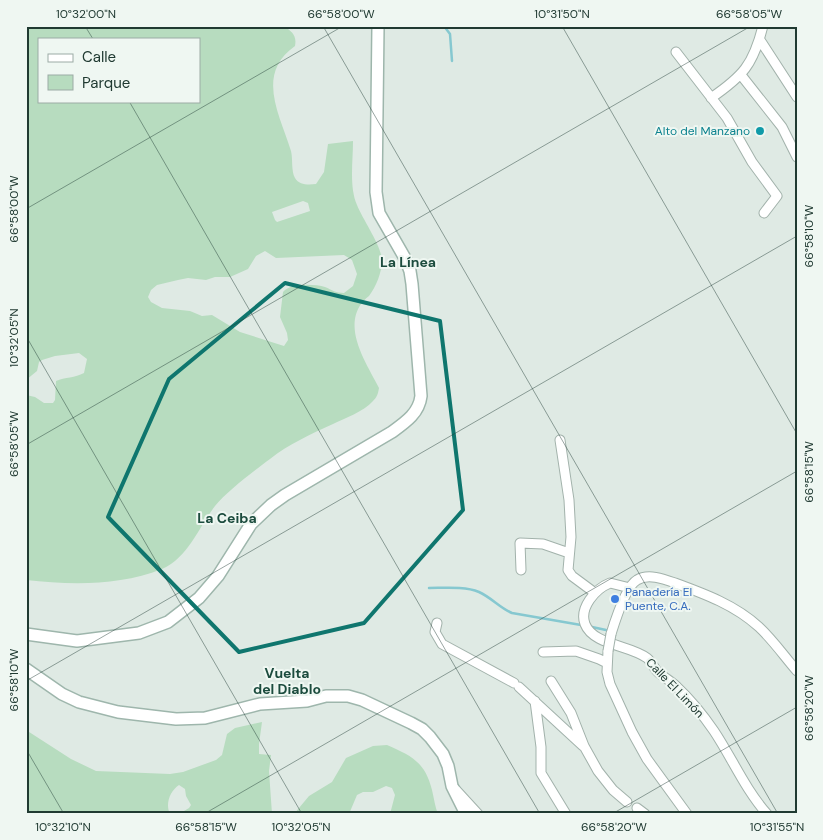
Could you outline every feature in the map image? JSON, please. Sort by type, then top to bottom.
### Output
[{"type":"main road","points":[[26,634],[77,641],[139,633],[168,622],[188,608],[208,589],[245,533],[271,505],[392,432],[417,410],[421,396],[411,277],[406,260],[379,213],[376,192],[378,26]]},
{"type":"main road","points":[[26,668],[62,694],[79,702],[118,712],[176,719],[206,718],[260,704],[307,701],[326,696],[348,696],[384,709],[422,729],[443,754],[448,766],[452,786],[466,814]]},
{"type":"street","points":[[711,98],[741,75],[754,54],[763,26]]},
{"type":"street","points":[[760,40],[797,97]]},
{"type":"street","points":[[676,52],[727,118],[752,162],[777,196],[764,213]]},
{"type":"street","points":[[741,75],[782,127],[797,157]]},
{"type":"street","points":[[560,440],[569,500],[571,536],[568,568],[570,573],[595,594],[599,589],[610,583],[630,588]]},
{"type":"street","points":[[521,570],[520,543],[543,544],[569,553]]},
{"type":"street","points":[[687,814],[641,749],[610,684],[607,663],[611,634],[630,588],[638,579],[648,577],[671,582],[710,596],[735,610],[759,628],[797,671]]},
{"type":"street","name":"Calle El Limón","points":[[595,594],[586,608],[584,617],[587,629],[595,637],[638,652],[650,662],[657,672],[676,686],[693,704],[714,732],[756,800],[767,814]]},
{"type":"street","points":[[437,623],[435,632],[442,644],[517,685],[584,746]]},
{"type":"street","points":[[543,652],[576,652],[607,663]]},
{"type":"street","points":[[551,681],[571,712],[584,746],[602,776],[612,790],[628,802]]},
{"type":"street","points":[[535,701],[541,747],[541,772],[566,814]]},
{"type":"street","points":[[452,786],[478,814]]},
{"type":"highlighted area","points":[[285,283],[440,321],[463,510],[364,623],[239,652],[108,517],[169,379]]},
{"type":"green space","points":[[26,26],[284,26],[293,34],[295,46],[283,57],[276,69],[273,82],[274,96],[291,151],[294,175],[297,180],[301,183],[316,184],[324,172],[328,144],[353,141],[353,190],[360,211],[375,240],[382,260],[378,279],[372,292],[361,304],[356,314],[355,325],[359,347],[379,388],[378,394],[369,405],[359,412],[285,449],[241,481],[215,506],[186,550],[171,564],[146,575],[129,579],[95,583],[60,583],[26,580],[26,395],[35,397],[44,403],[53,403],[55,400],[56,381],[84,373],[87,359],[79,353],[55,356],[39,362],[37,371],[26,380]],"holes":[[[303,201],[308,203],[310,211],[277,222],[275,220],[272,212]],[[265,251],[276,258],[344,255],[352,260],[357,274],[353,286],[344,293],[315,285],[291,287],[283,292],[280,317],[288,340],[284,346],[240,332],[212,315],[202,316],[190,311],[162,308],[151,302],[148,297],[151,290],[157,285],[188,278],[206,280],[215,277],[230,277],[248,269],[256,256]]]},
{"type":"green space","points":[[262,722],[259,754],[271,755],[269,771],[272,814],[179,814],[191,805],[186,796],[185,789],[179,785],[169,798],[170,814],[26,814],[26,730],[71,759],[96,771],[170,774],[183,772],[216,760],[222,755],[227,734],[235,728]]},
{"type":"green space","points":[[387,745],[404,753],[421,766],[429,780],[438,814],[390,814],[395,795],[392,788],[386,786],[373,792],[363,792],[357,795],[349,814],[294,814],[309,796],[332,782],[346,758],[373,746]]},
{"type":"waterway","points":[[444,26],[450,34],[452,61]]},
{"type":"waterway","points":[[429,588],[473,590],[484,594],[512,613],[581,625]]},
{"type":"waterway","points":[[592,627],[606,630]]},
{"type":"place","name":"Alto del Manzano","points":[[760,131]]},
{"type":"place","name":"Panadería El Puente, C.A.","points":[[615,599]]},
{"type":"district","name":"La Línea","points":[[408,262]]},
{"type":"district","name":"La Ceiba","points":[[227,518]]},
{"type":"district","name":"Vuelta del Diablo","points":[[287,682]]}]
